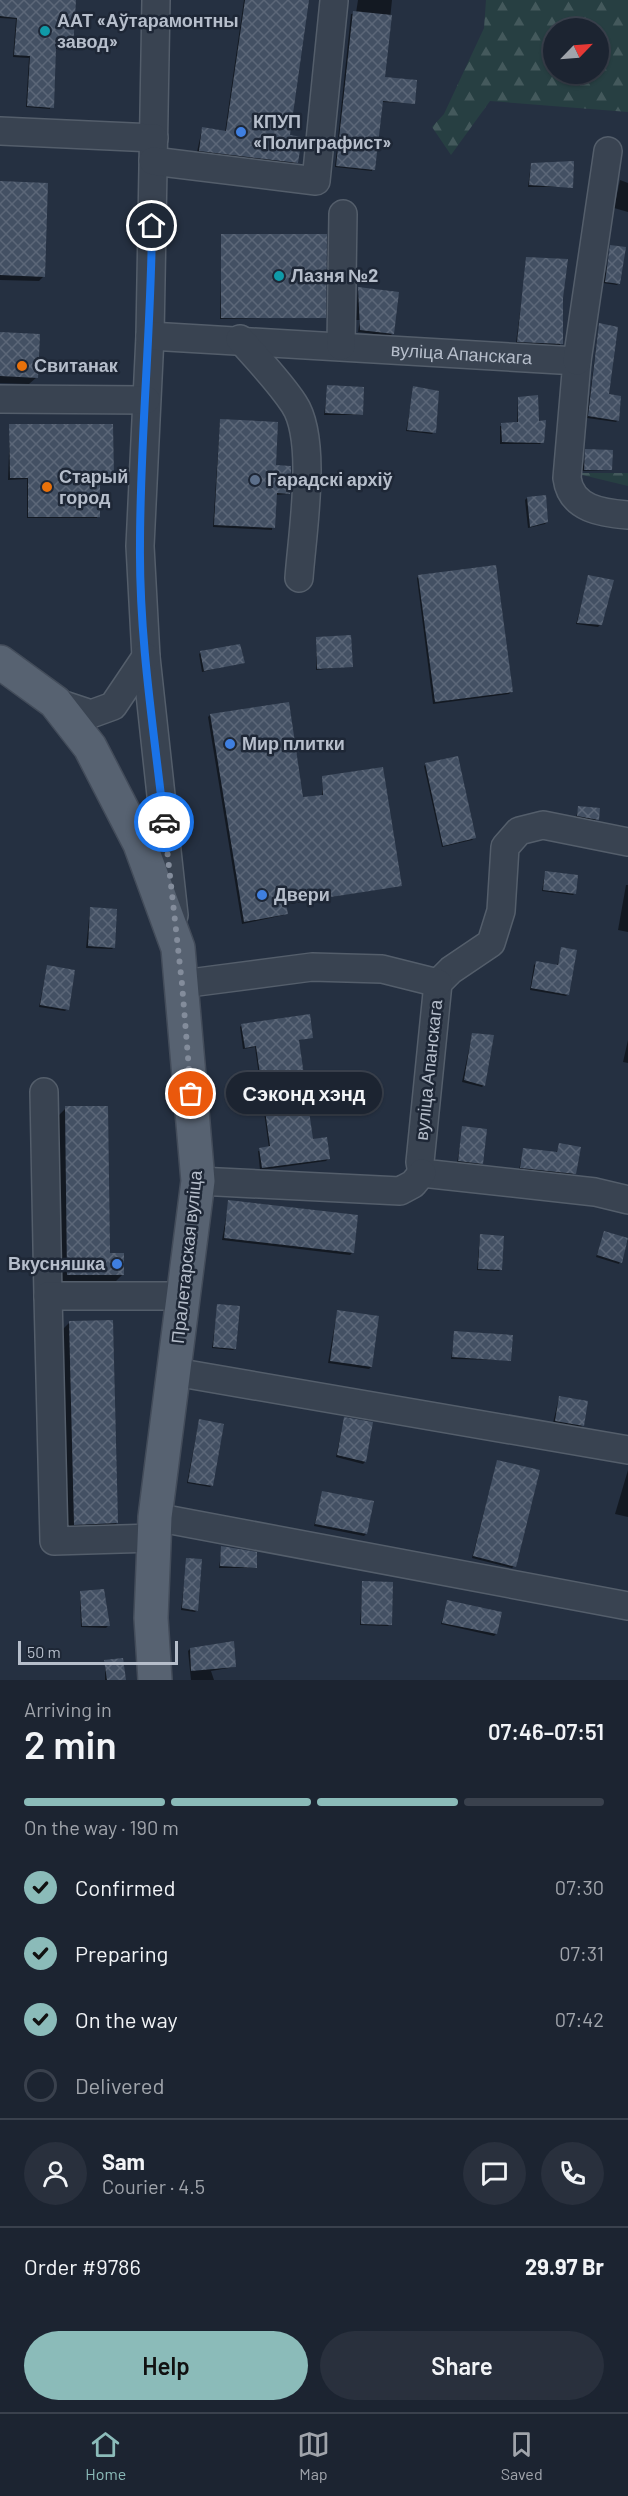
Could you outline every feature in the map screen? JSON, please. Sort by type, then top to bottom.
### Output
[{"type":"main road","name":"Пралетарская вуліца","points":[[0,662],[55,702],[90,747],[140,844],[178,948],[198,1181],[154,1527],[151,1618],[155,1680]]},
{"type":"street","points":[[156,0],[150,336],[140,546],[146,657],[178,948]]},
{"type":"street","points":[[0,131],[154,150],[316,181],[334,1]]},
{"type":"street","points":[[608,151],[577,361],[567,478],[569,489],[576,500],[588,508],[607,514],[628,515]]},
{"type":"street","points":[[341,346],[344,214]]},
{"type":"street","name":"вуліца Апанскага","points":[[150,336],[240,339],[577,361]]},
{"type":"street","points":[[240,339],[295,405],[305,434],[307,465],[299,578]]},
{"type":"street","points":[[0,399],[146,400]]},
{"type":"street","points":[[55,702],[91,714],[113,706],[146,657]]},
{"type":"street","name":"вуліца Апанскага","points":[[422,1173],[420,1150],[438,983],[451,970],[491,943],[501,911],[505,847],[519,831],[543,825],[628,842]]},
{"type":"street","points":[[182,984],[312,967],[382,969],[438,983]]},
{"type":"street","points":[[44,1092],[54,1540],[154,1527],[628,1606]]},
{"type":"street","points":[[198,1181],[400,1191],[413,1184],[422,1173],[595,1192],[628,1200]]},
{"type":"street","points":[[48,1296],[185,1296]]},
{"type":"street","points":[[175,1372],[628,1450]]},
{"type":"green space","points":[[486,0],[628,0],[628,112],[490,101],[451,155],[432,127],[444,114],[484,28]]},
{"type":"green space","points":[[574,473],[628,473],[628,486]]},
{"type":"building","name":"ААТ «Аўтарамонтны завод»","points":[[0,0],[76,0],[73,48],[56,47],[54,108],[27,106],[30,56],[14,55],[17,18],[0,16]]},
{"type":"building","points":[[245,0],[309,0],[290,135],[302,137],[298,163],[199,151],[202,127],[226,131]]},
{"type":"building","points":[[353,11],[392,15],[385,77],[417,80],[415,104],[383,101],[375,170],[336,166]]},
{"type":"building","points":[[574,161],[573,188],[529,185],[531,163]]},
{"type":"building","points":[[0,181],[48,183],[45,277],[0,275]]},
{"type":"building","name":"Лазня №2","points":[[221,234],[327,234],[326,318],[221,318]]},
{"type":"building","points":[[610,245],[626,247],[620,284],[605,282]]},
{"type":"building","points":[[526,257],[568,259],[563,298],[563,344],[517,342]]},
{"type":"building","points":[[358,287],[399,292],[394,334],[360,330]]},
{"type":"building","points":[[599,323],[618,327],[609,394],[621,396],[619,421],[588,416]]},
{"type":"building","points":[[0,332],[40,334],[38,378],[0,376]]},
{"type":"building","points":[[327,385],[364,387],[363,415],[325,413]]},
{"type":"building","points":[[413,386],[439,391],[436,433],[407,430]]},
{"type":"building","points":[[538,395],[539,421],[546,420],[544,443],[502,442],[501,423],[518,422],[518,397]]},
{"type":"building","name":"Гарадскі архіў","points":[[220,419],[278,422],[276,465],[291,466],[291,487],[290,494],[277,493],[275,528],[214,525]]},
{"type":"building","points":[[9,424],[113,424],[114,476],[100,476],[100,517],[28,517],[28,478],[10,478]]},
{"type":"building","points":[[585,449],[613,450],[612,470],[584,470]]},
{"type":"building","points":[[546,495],[548,522],[530,527],[527,497]]},
{"type":"building","points":[[496,565],[513,692],[435,702],[418,575]]},
{"type":"building","points":[[588,575],[614,580],[602,625],[577,623]]},
{"type":"building","points":[[351,635],[353,667],[317,669],[316,637]]},
{"type":"building","points":[[240,644],[245,663],[204,671],[200,651]]},
{"type":"building","points":[[289,702],[303,797],[323,795],[322,776],[383,767],[402,886],[286,904],[288,914],[244,922],[210,714]]},
{"type":"building","points":[[458,756],[476,838],[443,846],[425,763]]},
{"type":"building","points":[[578,806],[600,808],[599,820],[577,816]]},
{"type":"building","points":[[545,871],[578,875],[576,894],[543,890]]},
{"type":"building","points":[[90,907],[117,909],[115,948],[88,946]]},
{"type":"building","points":[[561,947],[577,950],[569,995],[531,988],[536,961],[558,965]]},
{"type":"building","points":[[47,965],[75,970],[69,1010],[40,1005]]},
{"type":"building","points":[[310,1014],[313,1038],[299,1040],[313,1139],[327,1137],[330,1159],[262,1168],[259,1148],[270,1146],[256,1046],[245,1048],[241,1024]]},
{"type":"building","points":[[472,1033],[494,1035],[485,1086],[464,1080]]},
{"type":"building","points":[[65,1106],[108,1106],[110,1253],[124,1253],[124,1275],[67,1275]]},
{"type":"building","points":[[462,1126],[487,1129],[483,1164],[458,1161]]},
{"type":"building","points":[[559,1143],[581,1147],[576,1174],[520,1168],[523,1148],[557,1152]]},
{"type":"building","points":[[228,1200],[358,1215],[354,1253],[224,1238]]},
{"type":"building","points":[[604,1231],[628,1238],[622,1263],[597,1255]]},
{"type":"building","points":[[480,1234],[504,1236],[502,1270],[478,1269]]},
{"type":"building","points":[[217,1304],[240,1306],[236,1349],[213,1347]]},
{"type":"building","points":[[337,1310],[379,1316],[372,1367],[330,1361]]},
{"type":"building","points":[[113,1320],[118,1523],[74,1525],[69,1321]]},
{"type":"building","points":[[454,1331],[513,1335],[511,1361],[452,1357]]},
{"type":"building","points":[[559,1396],[588,1401],[584,1426],[555,1421]]},
{"type":"building","points":[[344,1417],[373,1422],[366,1462],[337,1455]]},
{"type":"building","points":[[199,1419],[224,1424],[213,1486],[188,1482]]},
{"type":"building","points":[[497,1460],[540,1470],[516,1567],[473,1556]]},
{"type":"building","points":[[322,1491],[374,1501],[367,1534],[315,1524]]},
{"type":"building","points":[[221,1546],[257,1552],[257,1568],[220,1566]]},
{"type":"building","points":[[186,1558],[202,1559],[198,1611],[182,1608]]},
{"type":"building","points":[[362,1581],[393,1582],[392,1625],[361,1624]]},
{"type":"building","points":[[104,1589],[110,1626],[82,1626],[80,1591]]},
{"type":"building","points":[[447,1600],[502,1612],[497,1634],[442,1623]]},
{"type":"building","points":[[234,1641],[236,1667],[191,1671],[190,1648]]},
{"type":"building","points":[[123,1658],[126,1680],[107,1680],[104,1660]]},
{"type":"way so far","points":[[164,822],[182,984],[191,1094]]},
{"type":"place","name":"ААТ «Аўтарамонтны завод»","points":[[45,31]]},
{"type":"place","name":"КПУП «Полиграфист»","points":[[241,132]]},
{"type":"place","name":"Лазня №2","points":[[279,276]]},
{"type":"place","name":"Свитанак","points":[[22,366]]},
{"type":"place","name":"Гарадскі архіў","points":[[255,480]]},
{"type":"place","name":"Старый город","points":[[47,487]]},
{"type":"place","name":"Мир плитки","points":[[230,744]]},
{"type":"place","name":"Двери","points":[[262,895]]},
{"type":"place","name":"Сэконд хэнд","points":[[191,1094]]},
{"type":"place","name":"Вкусняшка","points":[[117,1264]]},
{"type":"route","points":[[152,226],[150,336],[140,546],[146,657],[164,822]]}]
